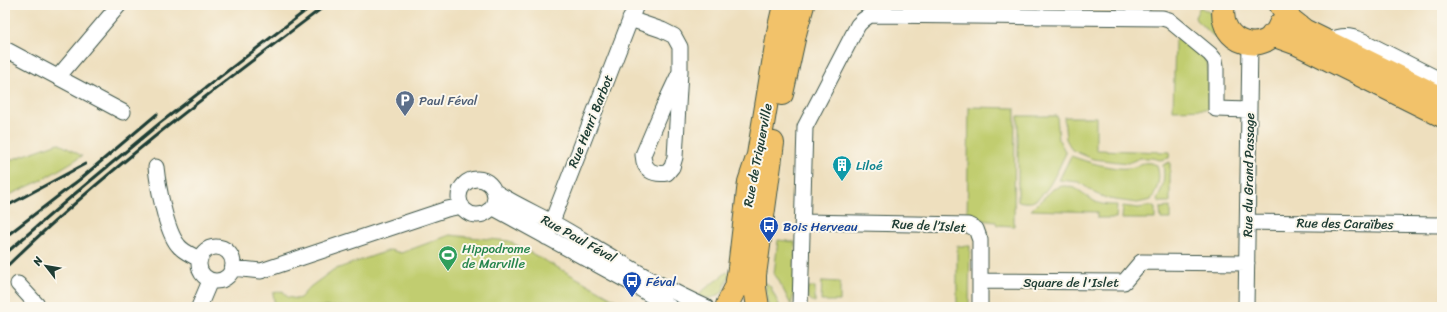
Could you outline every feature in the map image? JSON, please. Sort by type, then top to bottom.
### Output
[{"type":"main road","points":[[749,182],[749,153],[768,5]]},
{"type":"main road","name":"Rue de Triquerville","points":[[732,306],[739,268],[749,182],[758,155],[778,27],[784,5]]},
{"type":"main road","name":"Rue de Triquerville","points":[[758,307],[755,288],[756,275],[786,28],[792,5]]},
{"type":"main road","points":[[775,122],[803,5]]},
{"type":"main road","points":[[1219,7],[1226,29],[1233,36],[1241,41],[1258,43],[1272,35],[1279,27],[1281,20],[1281,6]]},
{"type":"main road","points":[[1281,6],[1290,19],[1304,30],[1442,98]]},
{"type":"main road","points":[[1272,35],[1297,44],[1442,116]]},
{"type":"street","points":[[58,77],[119,5]]},
{"type":"street","points":[[633,12],[674,36],[680,47],[680,72],[675,157],[672,167],[667,173],[659,174],[648,170],[644,164],[643,155],[680,72]]},
{"type":"street","name":"Rue Henri Barbot","points":[[546,237],[633,12]]},
{"type":"street","points":[[800,307],[805,127],[858,25],[870,15],[1162,18],[1169,20],[1210,54],[1215,60],[1216,109],[1249,110]]},
{"type":"street","points":[[1328,41],[1336,38],[1351,36],[1357,38],[1442,81]]},
{"type":"street","name":"Rue du Grand Passage","points":[[1246,307],[1250,43]]},
{"type":"street","points":[[5,49],[123,112]]},
{"type":"street","points":[[156,167],[160,197],[176,243],[179,247],[200,259]]},
{"type":"street","points":[[476,179],[487,182],[494,190],[495,196],[492,207],[482,214],[471,213],[462,206],[459,196],[460,191],[466,183],[471,180],[476,179]]},
{"type":"street","name":"Rue Paul Féval","points":[[494,190],[512,202],[552,222],[649,278],[706,307]]},
{"type":"street","points":[[233,268],[261,271],[447,209],[462,206]]},
{"type":"street","name":"Rue Paul Féval","points":[[492,207],[630,283],[670,307]]},
{"type":"street","name":"Rue de l’Islet","points":[[802,222],[968,225],[976,229],[980,240],[980,307]]},
{"type":"street","name":"Rue des Caraïbes","points":[[1248,222],[1439,225],[1442,223]]},
{"type":"street","points":[[218,247],[228,252],[233,262],[233,268],[230,274],[222,281],[210,281],[204,278],[199,269],[200,259],[204,252],[208,249],[218,247]]},
{"type":"street","name":"Square de l'Islet","points":[[981,281],[1124,282],[1141,262],[1247,263]]},
{"type":"street","points":[[199,307],[210,281]]},
{"type":"street","points":[[18,284],[39,307]]},
{"type":"green space","points":[[1200,7],[1209,12],[1215,23],[1238,50],[1240,53],[1239,56],[1232,53],[1196,20],[1195,17]]},
{"type":"green space","points":[[1179,37],[1204,58],[1208,67],[1209,109],[1173,110],[1175,41]]},
{"type":"green space","points":[[969,107],[1015,108],[1014,226],[997,225],[996,222],[982,220],[980,222],[967,219]]},
{"type":"green space","points":[[1018,116],[1057,116],[1059,140],[1066,153],[1049,186],[1039,197],[1030,202],[1018,201]]},
{"type":"green space","points":[[1064,117],[1096,117],[1096,150],[1170,152],[1169,158],[1160,160],[1140,158],[1128,163],[1093,159],[1072,150],[1066,139]]},
{"type":"green space","points":[[58,143],[82,156],[42,180],[5,197],[5,162]]},
{"type":"green space","points":[[1071,156],[1092,163],[1116,168],[1130,168],[1145,163],[1157,165],[1159,179],[1151,200],[1137,203],[1109,199],[1096,194],[1079,182],[1059,180]]},
{"type":"green space","points":[[1170,162],[1170,202],[1159,202],[1157,200],[1163,183],[1163,165]]},
{"type":"green space","points":[[1062,186],[1075,188],[1099,203],[1117,205],[1116,218],[1097,218],[1097,212],[1031,210],[1053,189]]},
{"type":"green space","points":[[1123,206],[1138,208],[1151,206],[1155,208],[1155,219],[1122,219]]},
{"type":"green space","points":[[1170,207],[1170,219],[1161,219],[1160,208]]},
{"type":"green space","name":"Hippodrome de Marville","points":[[450,235],[509,241],[628,307],[275,307],[273,293],[283,291],[287,297],[297,299],[333,270],[390,250],[401,253]]},
{"type":"green space","points":[[778,240],[795,242],[794,294],[791,305],[774,274]]},
{"type":"green space","points":[[957,246],[970,246],[969,307],[957,307]]},
{"type":"green space","points":[[727,272],[730,273],[722,293],[712,298],[698,297],[701,292]]},
{"type":"green space","points":[[822,281],[840,282],[840,301],[821,301]]},
{"type":"green space","points":[[765,282],[770,286],[780,307],[769,306]]},
{"type":"green space","points":[[808,287],[815,287],[815,302],[810,300],[808,296]]},
{"type":"railway","points":[[5,254],[160,123],[313,5]]},
{"type":"railway","points":[[5,268],[81,198],[161,131],[326,5]]},
{"type":"railway","points":[[5,237],[79,180],[157,114]]},
{"type":"railway","points":[[5,207],[85,164]]},
{"type":"place","name":"Paul Féval","points":[[405,117]]},
{"type":"place","name":"Liloé","points":[[842,182]]},
{"type":"place","name":"Bois Herveau","points":[[769,243]]},
{"type":"place","name":"Hippodrome de Marville","points":[[448,272]]},
{"type":"place","name":"Féval","points":[[632,298]]}]
